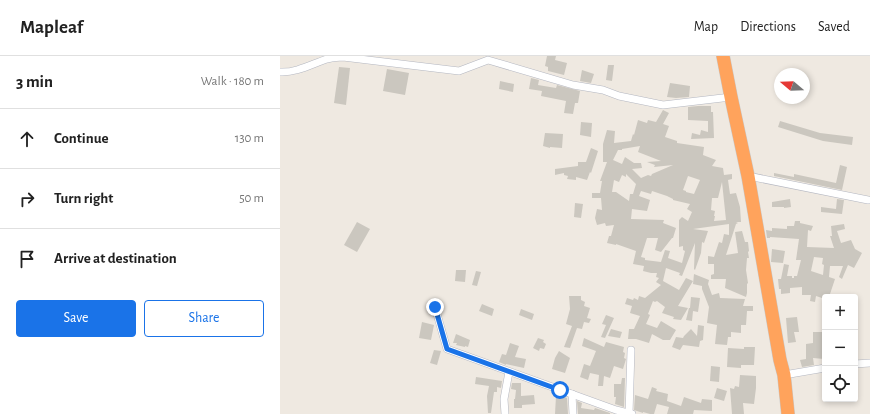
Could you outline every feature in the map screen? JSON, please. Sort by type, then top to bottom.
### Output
[{"type":"highway","points":[[723,56],[748,176],[784,375],[788,414]]},
{"type":"street","points":[[280,72],[306,67],[328,59],[343,56],[459,71],[488,60],[573,85],[603,90],[619,96],[663,105],[731,97]]},
{"type":"street","points":[[748,176],[868,200]]},
{"type":"street","points":[[435,307],[447,349],[630,414],[632,350]]},
{"type":"street","points":[[858,364],[870,363]]},
{"type":"street","points":[[784,375],[822,369]]},
{"type":"street","points":[[505,414],[504,399],[509,372]]},
{"type":"street","points":[[572,394],[573,414]]},
{"type":"building","points":[[547,56],[556,56],[555,60],[567,63],[564,75],[548,71],[548,67],[545,66]]},
{"type":"building","points":[[608,65],[614,65],[612,81],[606,80]]},
{"type":"building","points":[[339,67],[350,68],[346,105],[334,103]]},
{"type":"building","points":[[387,69],[409,73],[405,95],[383,91]]},
{"type":"building","points":[[582,70],[594,74],[591,83],[580,81]]},
{"type":"building","points":[[531,78],[539,80],[538,85],[556,88],[557,85],[580,91],[578,103],[575,103],[573,114],[564,113],[566,101],[541,96],[542,91],[529,89]]},
{"type":"building","points":[[500,81],[514,84],[513,92],[499,89]]},
{"type":"building","points":[[670,83],[690,86],[689,97],[667,97]]},
{"type":"building","points":[[711,106],[711,112],[713,112],[714,138],[691,139],[692,133],[700,135],[701,130],[708,132],[708,121],[688,120],[688,107]]},
{"type":"building","points":[[663,110],[669,113],[663,124],[669,126],[665,137],[677,141],[677,143],[704,147],[703,155],[716,160],[712,166],[723,168],[724,175],[732,174],[732,179],[728,180],[730,194],[736,193],[740,207],[741,222],[736,222],[738,223],[736,224],[726,255],[738,253],[735,232],[742,231],[745,242],[748,242],[749,258],[747,258],[746,270],[748,283],[746,297],[725,288],[726,279],[711,279],[711,275],[714,274],[714,264],[708,264],[708,256],[714,257],[719,242],[722,243],[724,234],[729,235],[729,224],[693,229],[708,231],[704,243],[702,242],[701,253],[695,270],[695,243],[682,276],[679,275],[680,273],[666,268],[663,281],[679,290],[686,278],[693,281],[678,306],[688,308],[681,320],[673,319],[674,317],[662,313],[665,307],[657,301],[653,301],[648,314],[650,315],[646,324],[657,328],[661,321],[676,330],[670,340],[663,340],[652,334],[649,343],[636,339],[628,339],[629,329],[634,329],[640,316],[630,313],[632,306],[625,304],[627,298],[633,300],[634,298],[638,300],[639,296],[645,298],[661,285],[656,282],[659,278],[656,277],[657,273],[643,271],[644,266],[633,264],[636,251],[616,244],[607,243],[614,225],[606,226],[605,223],[597,225],[595,218],[597,209],[602,210],[601,198],[592,198],[592,193],[600,193],[602,181],[600,181],[607,162],[603,162],[603,144],[607,130],[615,131],[614,143],[631,141],[638,120],[647,123],[648,120],[656,122]],"holes":[[[640,146],[638,152],[661,161],[647,162],[655,165],[654,167],[673,165],[652,174],[651,176],[648,175],[641,178],[632,169],[642,168],[641,163],[634,163],[625,157],[622,164],[613,160],[618,150]],[[626,174],[636,184],[633,194],[630,194],[629,201],[616,192],[612,192],[614,180],[619,182],[622,175],[626,177]],[[688,176],[700,180],[694,194],[683,190]],[[722,182],[726,220],[714,221],[715,211],[711,210],[712,198],[718,198]],[[641,191],[651,194],[652,191],[667,196],[673,200],[690,204],[687,209],[692,212],[688,221],[682,217],[679,220],[679,247],[683,246],[683,250],[685,251],[682,263],[668,258],[670,251],[665,250],[661,262],[645,260],[645,258],[641,257],[647,238],[658,238],[655,250],[661,252],[673,238],[676,228],[663,223],[664,220],[631,219],[632,209],[647,211],[650,200],[639,196]]]},
{"type":"building","points":[[780,121],[820,133],[853,137],[852,145],[823,141],[778,127]]},
{"type":"building","points":[[581,122],[592,123],[591,137],[580,135]]},
{"type":"building","points":[[545,133],[563,134],[562,148],[550,148],[543,146]]},
{"type":"building","points":[[591,148],[598,151],[591,173],[590,172],[587,180],[576,177],[576,180],[567,179],[568,176],[564,175],[564,173],[555,175],[555,169],[578,166],[578,162],[586,162]]},
{"type":"building","points":[[840,165],[847,167],[842,190],[774,176],[774,173],[794,177],[794,174],[836,183]]},
{"type":"building","points":[[790,199],[791,207],[772,207],[772,202]]},
{"type":"building","points":[[837,199],[844,200],[842,214],[821,212],[821,207],[836,209]]},
{"type":"building","points":[[575,203],[583,204],[581,218],[574,217]]},
{"type":"building","points":[[795,221],[800,221],[800,223],[813,226],[811,231],[808,230],[807,247],[834,248],[830,236],[832,236],[831,226],[844,224],[845,229],[837,231],[841,243],[851,240],[855,249],[862,253],[854,268],[848,265],[842,279],[839,277],[843,266],[830,266],[829,277],[835,279],[830,294],[822,294],[822,298],[816,296],[815,302],[810,301],[811,295],[802,295],[802,287],[790,288],[790,293],[781,294],[781,289],[779,289],[778,279],[781,279],[784,264],[789,265],[787,276],[792,276],[792,278],[794,278],[794,276],[797,276],[801,260],[796,260],[799,239],[767,238],[766,230],[772,231],[772,228],[787,229],[787,226],[794,226]],"holes":[[[814,257],[823,258],[822,264],[824,265],[823,275],[811,271]]]},
{"type":"building","points":[[357,222],[370,229],[357,252],[344,245]]},
{"type":"building","points":[[772,249],[785,251],[783,263],[771,262]]},
{"type":"building","points":[[456,270],[466,270],[465,282],[455,281]]},
{"type":"building","points":[[476,271],[481,272],[477,286],[472,285]]},
{"type":"building","points":[[694,274],[709,280],[708,284],[712,295],[719,293],[720,298],[745,299],[743,306],[753,306],[753,311],[747,311],[746,325],[741,325],[741,333],[731,332],[731,337],[728,337],[727,345],[715,344],[717,325],[707,323],[709,307],[702,286],[693,284]]},
{"type":"building","points":[[569,296],[581,296],[581,300],[585,302],[584,306],[590,308],[587,318],[591,319],[589,323],[584,322],[582,329],[577,328],[570,348],[564,347],[572,326],[566,324],[570,309]]},
{"type":"building","points":[[691,297],[700,298],[698,312],[693,311],[692,321],[686,320],[690,308]]},
{"type":"building","points":[[482,304],[494,309],[492,316],[479,311]]},
{"type":"building","points":[[521,309],[534,314],[532,320],[519,315]]},
{"type":"building","points":[[606,315],[614,318],[605,338],[601,337],[606,325],[602,324]]},
{"type":"building","points":[[797,317],[799,332],[794,332],[796,342],[788,343],[786,318]]},
{"type":"building","points":[[422,322],[434,325],[431,340],[419,338]]},
{"type":"building","points":[[698,325],[704,326],[703,340],[700,341],[699,347],[683,345],[680,350],[672,347],[676,337],[683,338],[691,329],[697,336]]},
{"type":"building","points":[[611,329],[622,332],[620,338],[608,336]]},
{"type":"building","points":[[813,332],[822,332],[822,359],[813,358],[814,365],[802,367],[800,360],[806,359],[806,344],[813,343]]},
{"type":"building","points":[[456,334],[470,340],[468,347],[453,343]]},
{"type":"building","points":[[538,338],[544,340],[543,342],[546,344],[544,349],[540,348],[539,351],[533,348]]},
{"type":"building","points":[[584,338],[604,347],[606,342],[624,347],[624,358],[626,359],[623,369],[614,366],[610,378],[604,376],[603,386],[598,386],[599,375],[590,373],[588,380],[580,377],[584,364],[590,366],[596,351],[582,346]]},
{"type":"building","points":[[510,343],[519,346],[515,357],[526,359],[524,368],[506,365],[499,362],[502,354],[506,355]]},
{"type":"building","points":[[744,347],[755,347],[754,365],[741,365],[741,368],[727,367],[728,348],[744,349]]},
{"type":"building","points":[[434,350],[441,351],[437,365],[430,363]]},
{"type":"building","points":[[559,351],[570,358],[565,373],[552,369]]},
{"type":"building","points":[[711,366],[720,367],[719,382],[710,381]]},
{"type":"building","points":[[740,375],[756,376],[754,404],[743,403],[744,414],[732,414],[730,388],[734,389],[735,386],[739,387]]},
{"type":"building","points":[[476,377],[502,381],[501,388],[497,387],[497,392],[494,392],[491,413],[488,413],[487,396],[489,386],[475,384]]},
{"type":"building","points":[[622,378],[625,378],[624,407],[615,404],[616,397],[614,397],[614,384],[621,384]]},
{"type":"building","points":[[512,383],[521,383],[521,396],[534,395],[535,404],[522,405],[522,408],[514,408],[516,390],[511,389]]},
{"type":"building","points":[[652,387],[657,389],[656,391],[668,394],[667,401],[681,406],[684,397],[701,403],[702,399],[712,400],[712,411],[694,410],[693,414],[667,414],[669,407],[657,404],[654,414],[634,410],[635,395],[648,399]]},
{"type":"building","points":[[717,388],[727,391],[724,401],[714,398]]},
{"type":"building","points":[[556,396],[563,396],[567,398],[568,414],[555,414]]},
{"type":"building","points":[[577,401],[582,403],[581,408],[594,410],[595,408],[610,414],[578,414]]},
{"type":"route","points":[[435,307],[447,349],[560,390]]}]
